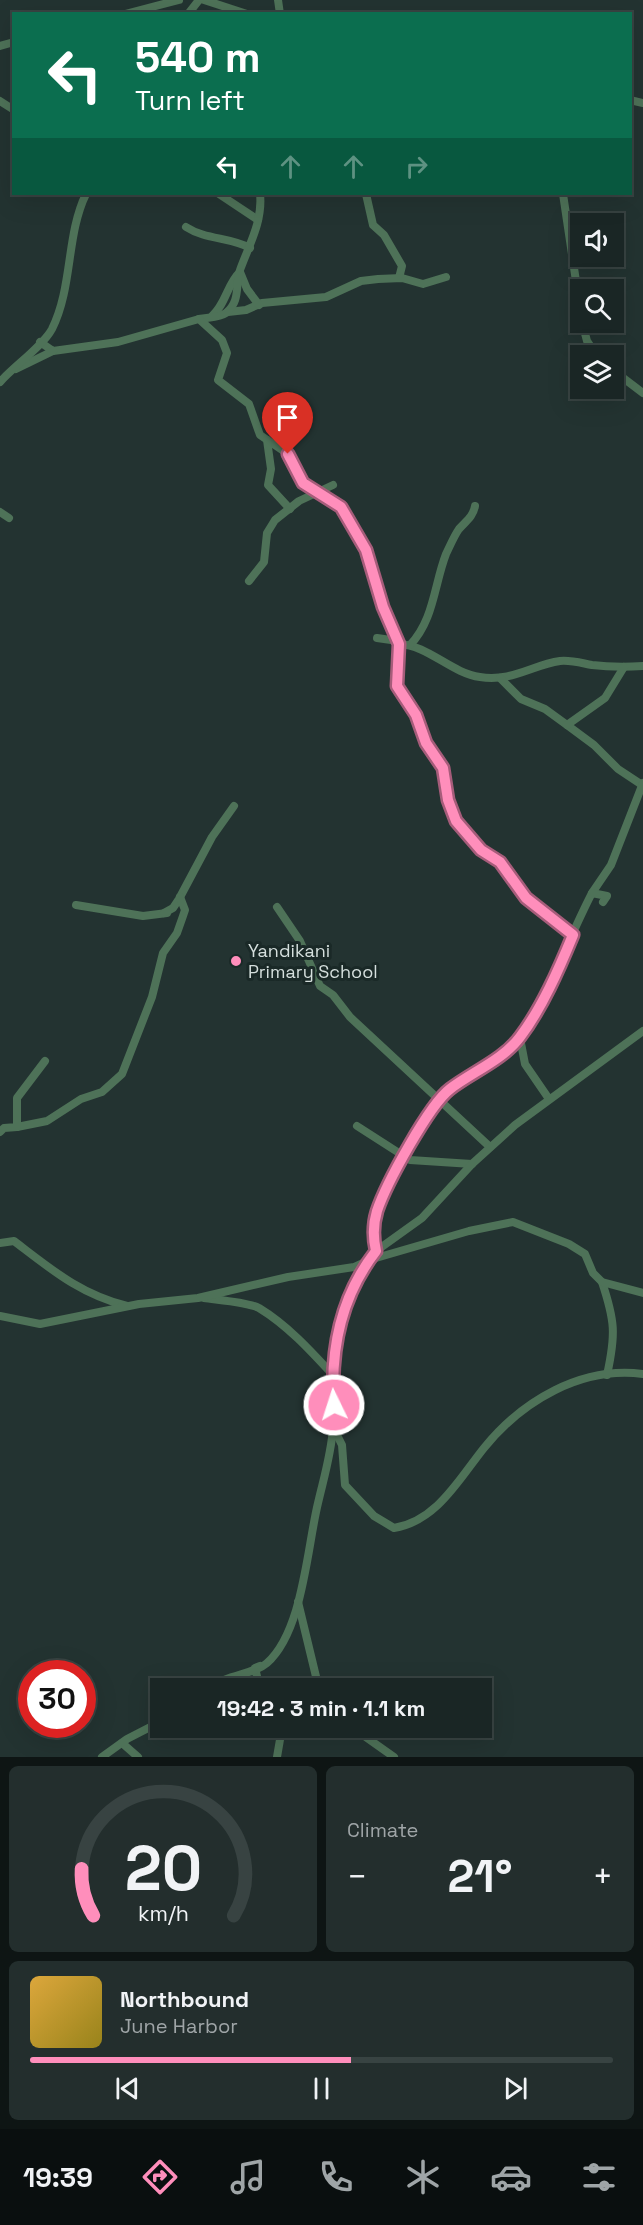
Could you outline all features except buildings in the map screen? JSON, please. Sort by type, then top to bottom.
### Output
[{"type":"street","points":[[133,12],[178,0]]},
{"type":"street","points":[[204,0],[241,12]]},
{"type":"street","points":[[0,382],[51,331],[73,252],[78,209],[85,195]]},
{"type":"street","points":[[220,195],[258,220]]},
{"type":"street","points":[[228,312],[238,293],[240,272],[258,220],[260,195]]},
{"type":"street","points":[[366,195],[373,225],[384,235],[402,266],[399,278]]},
{"type":"street","points":[[563,195],[576,279]]},
{"type":"street","points":[[186,227],[197,234],[235,240],[250,248]]},
{"type":"street","points":[[240,272],[247,289],[259,305]]},
{"type":"street","points":[[212,316],[218,311],[230,281],[240,272]]},
{"type":"street","points":[[9,372],[53,351],[118,342],[259,305],[326,297],[361,281],[399,278],[423,284],[446,277]]},
{"type":"street","points":[[199,319],[222,340],[227,353],[218,380],[249,404],[260,435],[288,454],[303,483],[341,507],[366,550],[399,643],[397,686],[416,715],[426,743],[443,768],[448,800],[456,821],[481,850],[500,862],[526,898],[573,935]]},
{"type":"street","points":[[40,342],[53,351]]},
{"type":"street","points":[[624,379],[643,393]]},
{"type":"street","points":[[267,440],[271,469],[268,485],[290,509]]},
{"type":"street","points":[[249,581],[264,562],[267,533],[275,520],[316,493],[333,485]]},
{"type":"street","points":[[410,645],[423,632],[435,596],[437,574],[458,531],[473,515],[475,506]]},
{"type":"street","points":[[0,512],[9,518]]},
{"type":"street","points":[[377,638],[410,645],[459,670],[479,677],[500,678],[522,674],[557,662],[571,660],[624,667],[643,666]]},
{"type":"street","points":[[567,725],[605,698],[624,667]]},
{"type":"street","points":[[376,1251],[373,1238],[377,1211],[403,1155],[448,1090],[483,1067],[520,1038],[564,957],[592,893],[611,865],[643,784],[618,769],[594,745],[545,709],[521,699],[500,678]]},
{"type":"street","points":[[164,913],[173,908],[197,862],[234,806]]},
{"type":"street","points":[[592,893],[607,896],[603,902]]},
{"type":"street","points":[[0,1132],[4,1128],[48,1121],[81,1099],[102,1092],[123,1074],[152,997],[158,965],[177,933],[185,910],[180,897]]},
{"type":"street","points":[[76,905],[143,916],[185,910]]},
{"type":"street","points":[[278,907],[300,941],[320,986],[333,994],[350,1017],[490,1147]]},
{"type":"street","points":[[257,1678],[255,1668],[266,1664],[284,1639],[298,1601],[318,1503],[331,1456],[333,1427],[336,1419],[332,1374],[334,1343],[356,1281],[376,1251],[422,1218],[490,1147],[549,1099],[643,1031]]},
{"type":"street","points":[[520,1038],[525,1064],[549,1099]]},
{"type":"street","points":[[17,1127],[17,1098],[45,1061]]},
{"type":"street","points":[[357,1126],[410,1160],[472,1164]]},
{"type":"street","points":[[0,1316],[40,1324],[130,1306],[198,1298],[288,1277],[354,1267],[369,1260],[478,1228],[513,1222],[569,1244],[585,1254],[593,1273],[602,1282],[613,1316],[614,1342],[607,1375]]},
{"type":"street","points":[[0,1243],[14,1241],[30,1255],[88,1294],[130,1306]]},
{"type":"street","points":[[602,1282],[643,1293]]},
{"type":"street","points":[[198,1298],[258,1307],[295,1334],[306,1350],[332,1374]]},
{"type":"street","points":[[333,1427],[342,1445],[345,1485],[374,1516],[394,1528],[407,1526],[435,1509],[485,1446],[517,1412],[571,1382],[624,1371],[643,1374]]},
{"type":"street","points":[[298,1601],[316,1678]]},
{"type":"street","points":[[227,1678],[266,1664]]},
{"type":"street","points":[[102,1757],[150,1728]]},
{"type":"street","points":[[277,1757],[280,1738]]},
{"type":"street","points":[[366,1738],[394,1757]]},
{"type":"street","points":[[122,1743],[138,1757]]},
{"type":"place","name":"Yandikani Primary School","points":[[236,961]]},
{"type":"route","points":[[288,454],[303,483],[341,507],[353,532],[366,550],[383,607],[399,644],[397,686],[401,696],[416,715],[426,743],[443,768],[448,800],[456,821],[481,850],[500,862],[526,898],[573,935],[564,957],[520,1038],[483,1067],[448,1090],[403,1155],[377,1211],[373,1238],[376,1251],[356,1281],[334,1343],[332,1374],[334,1405]]}]
